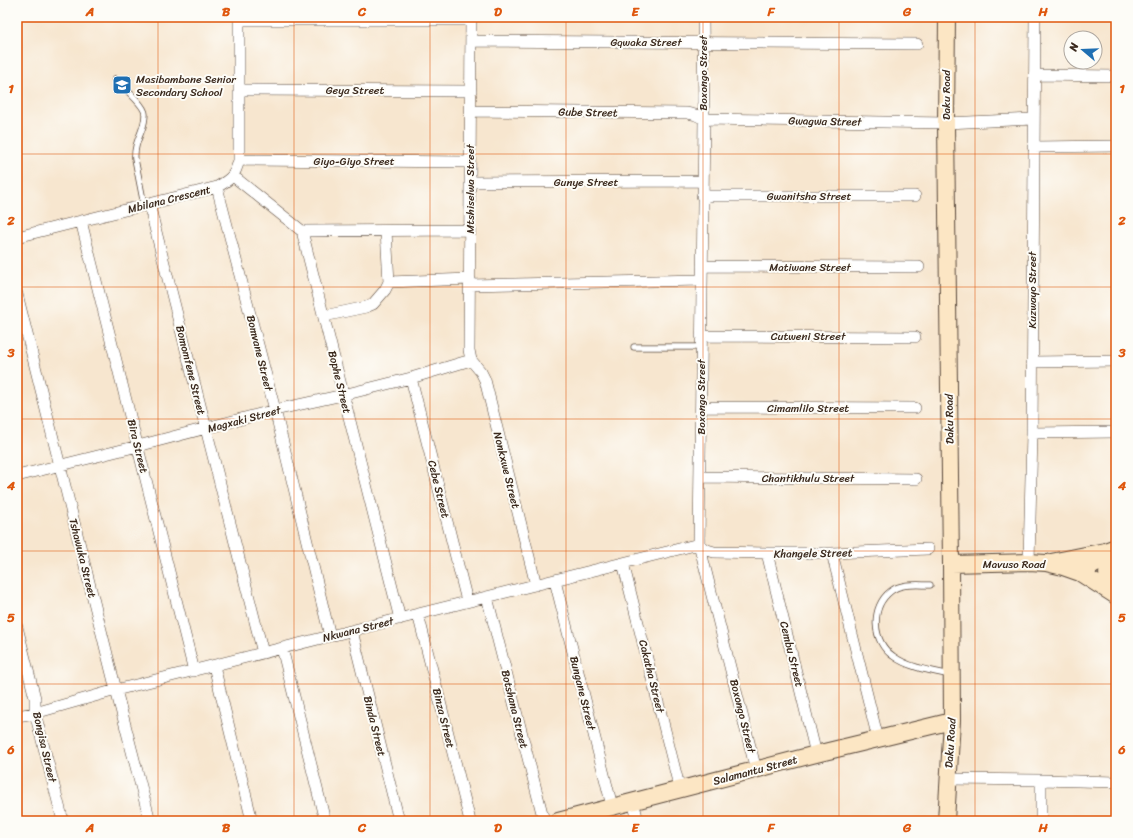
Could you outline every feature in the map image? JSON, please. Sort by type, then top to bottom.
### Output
[{"type":"main road","name":"Daku Road","points":[[946,17],[952,721],[947,780],[946,821]]},
{"type":"main road","points":[[1046,563],[1092,554],[1116,547]]},
{"type":"main road","points":[[1080,573],[1116,553]]},
{"type":"main road","points":[[1116,553],[1108,566],[1107,574],[1110,586],[1116,595]]},
{"type":"main road","name":"Mavuso Road","points":[[951,564],[1046,563],[1080,573],[1116,595]]},
{"type":"main road","name":"Salamantu Street","points":[[558,821],[816,754],[952,721]]},
{"type":"street","name":"Boxongo Street","points":[[703,17],[704,119],[702,182],[699,544],[756,770]]},
{"type":"street","name":"Kuzwayo Street","points":[[1030,562],[1035,17]]},
{"type":"street","points":[[470,230],[302,231],[233,176],[237,168],[238,160],[239,18],[471,18]]},
{"type":"street","name":"Mtshiselwa Street","points":[[471,18],[471,360]]},
{"type":"street","name":"Gqwaka Street","points":[[471,41],[917,44]]},
{"type":"street","points":[[1034,75],[1116,76]]},
{"type":"street","name":"Geya Street","points":[[238,90],[471,91]]},
{"type":"street","name":"Gube Street","points":[[471,111],[687,113],[704,119]]},
{"type":"street","name":"Gwagwa Street","points":[[704,119],[946,123],[1034,119]]},
{"type":"street","points":[[1033,147],[1116,146]]},
{"type":"street","name":"Giyo-Giyo Street","points":[[238,160],[470,162]]},
{"type":"street","name":"Mbilana Crescent","points":[[17,237],[217,187],[233,176]]},
{"type":"street","name":"Gunye Street","points":[[470,182],[702,182]]},
{"type":"street","name":"Bomvane Street","points":[[217,187],[275,410],[330,636]]},
{"type":"street","name":"Gwanitsha Street","points":[[702,196],[915,196]]},
{"type":"street","name":"Bomomfene Street","points":[[147,204],[206,429],[262,653]]},
{"type":"street","name":"Bira Street","points":[[81,221],[194,671]]},
{"type":"street","name":"Bophe Street","points":[[302,231],[400,619]]},
{"type":"street","points":[[324,316],[366,307],[373,304],[385,290],[389,282],[386,231]]},
{"type":"street","name":"Matiwane Street","points":[[702,266],[918,267]]},
{"type":"street","points":[[389,282],[701,280]]},
{"type":"street","name":"Tshawuka Street","points":[[17,294],[150,821]]},
{"type":"street","name":"Cutweni Street","points":[[701,341],[915,336]]},
{"type":"street","name":"Magxaki Street","points":[[17,476],[206,429],[275,410],[411,378],[471,360]]},
{"type":"street","name":"Nonkxwe Street","points":[[471,360],[481,372],[485,380],[536,584]]},
{"type":"street","points":[[1032,362],[1116,362]]},
{"type":"street","name":"Cebe Street","points":[[411,378],[467,601]]},
{"type":"street","name":"Cimamlilo Street","points":[[701,407],[915,408]]},
{"type":"street","points":[[1032,433],[1116,432]]},
{"type":"street","name":"Chantikhulu Street","points":[[700,477],[916,479]]},
{"type":"street","name":"Nkwana Street","points":[[17,716],[35,713],[116,690],[699,544]]},
{"type":"street","name":"Khangele Street","points":[[699,544],[704,549],[714,552],[832,553],[928,550]]},
{"type":"street","name":"Cembu Street","points":[[767,553],[816,754]]},
{"type":"street","points":[[832,553],[878,739]]},
{"type":"street","name":"Cakatha Street","points":[[623,563],[680,790]]},
{"type":"street","name":"Bungane Street","points":[[555,580],[612,806]]},
{"type":"street","name":"Botshana Street","points":[[487,597],[544,821]]},
{"type":"street","name":"Binza Street","points":[[418,614],[470,821]]},
{"type":"street","name":"Bongisa Street","points":[[17,627],[35,698],[35,713],[63,821]]},
{"type":"street","name":"Binda Street","points":[[352,631],[399,821]]},
{"type":"street","points":[[282,648],[325,821]]},
{"type":"street","points":[[214,666],[252,821]]},
{"type":"street","points":[[947,780],[1116,782]]},
{"type":"street","points":[[1041,780],[1041,821]]},
{"type":"street","points":[[633,801],[638,821]]},
{"type":"lane","points":[[115,79],[133,95],[145,114],[143,126],[134,153],[134,160],[147,204]]},
{"type":"lane","points":[[634,347],[701,341]]},
{"type":"lane","points":[[930,585],[908,585],[891,591],[882,602],[876,615],[876,630],[882,644],[892,656],[908,664],[929,671],[951,675]]},
{"type":"place","name":"Masibambane Senior Secondary School","points":[[122,85]]}]
